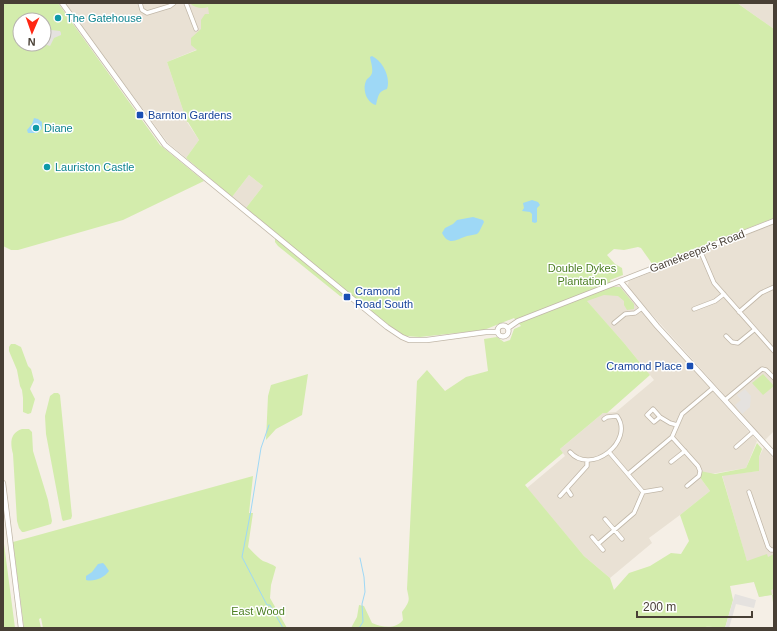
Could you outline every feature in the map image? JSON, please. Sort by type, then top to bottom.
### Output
[{"type":"street","points":[[62,3],[165,145],[387,327],[409,340],[427,340],[486,332],[498,332],[502,336],[506,336],[509,332],[508,328],[504,325],[498,329],[498,332]]},
{"type":"street","points":[[140,3],[142,10],[148,13],[170,6],[174,3]]},
{"type":"street","points":[[186,3],[196,23],[196,29]]},
{"type":"street","name":"Gamekeeper's Road","points":[[508,328],[518,321],[774,221]]},
{"type":"street","points":[[700,250],[712,279],[774,352]]},
{"type":"street","points":[[620,281],[642,308],[774,454]]},
{"type":"street","points":[[739,312],[761,293],[774,287]]},
{"type":"street","points":[[694,309],[715,301],[724,294]]},
{"type":"street","points":[[614,322],[625,314],[635,313],[642,308]]},
{"type":"street","points":[[726,336],[732,342],[738,343],[754,330]]},
{"type":"street","points":[[725,400],[762,369],[766,370],[774,378]]},
{"type":"street","points":[[628,474],[672,437],[682,414],[714,388]]},
{"type":"street","points":[[570,452],[576,458],[587,460],[597,459],[609,452],[616,445],[620,435],[620,423],[617,416],[607,417],[604,419]]},
{"type":"street","points":[[660,417],[677,425]]},
{"type":"street","points":[[736,447],[753,432]]},
{"type":"street","points":[[672,437],[698,466],[700,471],[699,476],[687,486]]},
{"type":"street","points":[[672,462],[685,451]]},
{"type":"street","points":[[609,452],[643,492]]},
{"type":"street","points":[[560,496],[587,466],[587,460]]},
{"type":"street","points":[[3,483],[21,628]]},
{"type":"street","points":[[567,489],[571,495]]},
{"type":"street","points":[[643,492],[661,489]]},
{"type":"street","points":[[598,544],[634,514],[643,492]]},
{"type":"street","points":[[749,492],[768,547],[771,550],[774,550]]},
{"type":"street","points":[[605,519],[622,539]]},
{"type":"street","points":[[592,537],[603,550]]},
{"type":"shaded area","points":[[64,3],[208,3],[211,30],[198,49],[167,62],[187,122],[199,140],[186,158],[168,143]]},
{"type":"shaded area","points":[[737,3],[774,3],[774,29]]},
{"type":"shaded area","points":[[52,30],[60,31],[61,35],[54,38],[52,42]]},
{"type":"shaded area","points":[[249,175],[263,186],[246,208],[232,197]]},
{"type":"shaded area","points":[[774,224],[774,431],[765,440],[628,288],[628,284],[629,281]]},
{"type":"shaded area","points":[[614,285],[621,287],[757,441],[746,468],[699,476],[710,491],[649,538],[652,543],[610,578],[584,556],[527,488],[565,456],[560,449],[603,413],[616,412],[654,380],[624,343],[584,298]]},
{"type":"shaded area","points":[[745,389],[751,396],[750,407],[742,414],[735,405],[741,400],[737,395]]},
{"type":"shaded area","points":[[764,447],[774,459],[774,594],[759,597],[745,555],[722,475],[759,471],[759,457]]},
{"type":"shaded area","points":[[735,594],[756,600],[754,608],[736,604],[729,628],[725,628]]},
{"type":"green space","points":[[3,3],[58,3],[160,145],[204,181],[123,220],[18,250],[11,250],[3,246]]},
{"type":"green space","name":"Double Dykes Plantation","points":[[190,3],[737,3],[774,29],[774,218],[653,265],[641,248],[638,247],[624,250],[614,249],[607,255],[615,264],[622,268],[623,275],[610,280],[612,287],[620,287],[634,304],[634,309],[627,310],[624,305],[624,301],[618,296],[604,295],[587,301],[650,375],[607,413],[603,413],[560,449],[563,453],[525,485],[584,556],[610,578],[614,590],[629,573],[650,566],[671,553],[681,554],[689,541],[680,515],[710,491],[699,476],[700,471],[715,474],[746,468],[757,443],[762,449],[759,457],[759,471],[722,476],[747,561],[767,554],[768,557],[774,554],[774,589],[771,590],[772,595],[759,597],[754,582],[730,586],[733,600],[725,628],[351,628],[357,617],[359,605],[364,606],[372,623],[388,627],[396,625],[403,620],[402,612],[408,602],[409,598],[407,589],[417,381],[427,370],[445,391],[466,377],[488,371],[484,339],[497,337],[504,342],[510,340],[514,329],[521,326],[514,318],[484,330],[420,337],[404,336],[391,328],[349,295],[344,297],[340,296],[278,246],[275,242],[275,232],[246,208],[263,186],[249,175],[232,197],[186,158],[199,140],[187,122],[167,62],[197,50],[191,45],[191,38],[201,29],[201,20],[205,14],[209,14],[208,7],[199,8]]},
{"type":"green space","points":[[11,344],[21,347],[28,366],[31,369],[34,380],[30,389],[35,399],[31,413],[28,414],[23,412],[22,390],[17,370],[9,351]]},
{"type":"green space","points":[[308,374],[302,415],[276,429],[266,440],[268,396],[271,385]]},
{"type":"green space","points":[[763,374],[774,386],[763,395],[752,383]]},
{"type":"green space","points":[[54,393],[58,393],[60,395],[72,516],[71,519],[63,521],[46,434],[45,416],[50,396]]},
{"type":"green space","points":[[22,429],[29,429],[32,432],[33,451],[48,500],[52,521],[51,524],[24,532],[22,532],[19,528],[17,521],[13,454],[11,446],[13,436]]},
{"type":"green space","name":"East Wood","points":[[253,476],[249,513],[253,513],[248,547],[263,561],[276,567],[271,585],[270,598],[287,628],[43,628],[41,618],[39,619],[41,628],[24,628],[13,542]]},
{"type":"green space","points":[[3,536],[15,628],[3,628]]},
{"type":"green space","points":[[774,594],[774,610],[772,595]]},
{"type":"water","points":[[372,56],[376,58],[383,66],[388,80],[387,89],[380,93],[376,105],[370,102],[365,92],[365,85],[372,73],[370,57]]},
{"type":"water","points":[[34,118],[42,122],[42,129],[37,133],[28,133],[27,130],[32,124]]},
{"type":"water","points":[[532,200],[538,202],[540,205],[537,208],[537,222],[535,223],[532,222],[532,214],[530,212],[522,211],[524,208],[523,203]]},
{"type":"water","points":[[473,217],[483,220],[484,222],[477,234],[450,241],[447,240],[442,233],[445,228],[457,220]]},
{"type":"water","points":[[103,563],[109,571],[107,573],[95,580],[86,580],[86,576],[92,572],[98,564]]},
{"type":"waterway","points":[[269,425],[261,448],[242,557],[267,605],[270,605],[283,628]]},
{"type":"waterway","points":[[359,628],[363,622],[362,604],[365,592],[360,558]]},
{"type":"place","name":"The Gatehouse","points":[[58,18]]},
{"type":"place","name":"Barnton Gardens","points":[[140,115]]},
{"type":"place","name":"Diane","points":[[36,128]]},
{"type":"place","name":"Lauriston Castle","points":[[47,167]]},
{"type":"place","name":"Cramond Road South","points":[[347,297]]},
{"type":"place","name":"Cramond Place","points":[[690,366]]}]
